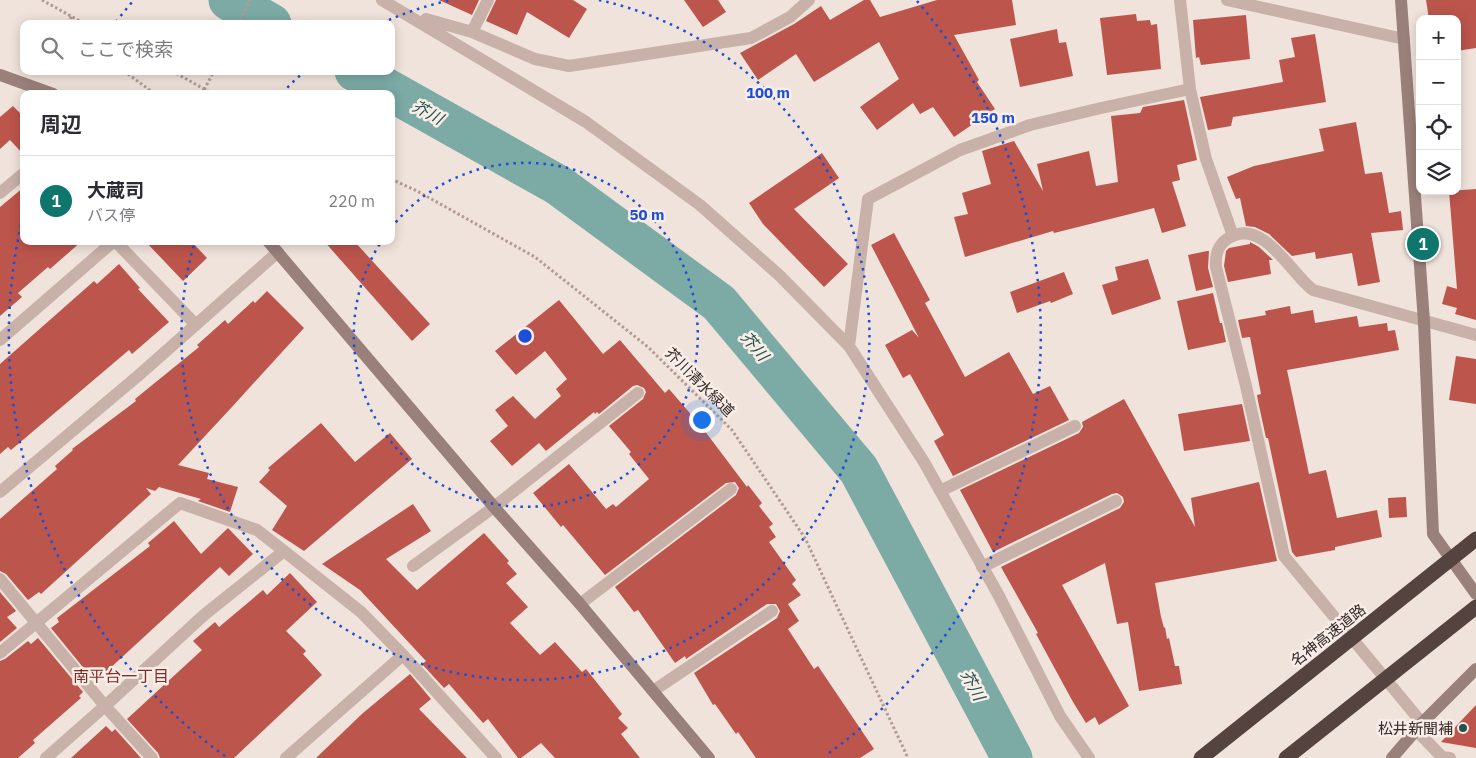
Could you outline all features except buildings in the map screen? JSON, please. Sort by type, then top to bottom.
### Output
[{"type":"highway","name":"名神高速道路","points":[[1201,758],[1476,539]]},
{"type":"highway","points":[[1286,758],[1476,607]]},
{"type":"street","points":[[382,0],[409,14],[586,122],[700,205],[779,275],[849,346],[924,462],[982,567],[1060,716],[1089,758]]},
{"type":"street","points":[[472,32],[488,0]]},
{"type":"street","points":[[409,14],[472,32],[535,59],[569,66],[751,38],[790,17],[809,0]]},
{"type":"street","points":[[1180,0],[1190,89],[1206,159],[1232,236]]},
{"type":"street","points":[[1227,0],[1404,38]]},
{"type":"street","points":[[1401,0],[1424,322],[1433,534],[1476,594]]},
{"type":"street","points":[[0,76],[42,90]]},
{"type":"street","points":[[849,346],[868,199],[960,150],[1030,125],[1190,89]]},
{"type":"street","points":[[0,193],[20,176]]},
{"type":"street","points":[[1450,758],[1442,757],[1284,556],[1246,386],[1216,267],[1216,254],[1222,243],[1232,236],[1248,234],[1270,243],[1303,282],[1313,290],[1476,335]]},
{"type":"street","points":[[0,340],[109,245]]},
{"type":"street","points":[[118,245],[196,325]]},
{"type":"street","points":[[272,245],[494,507],[580,604],[709,758]]},
{"type":"street","points":[[0,492],[139,375],[278,252]]},
{"type":"street","points":[[413,566],[494,507],[638,393]]},
{"type":"street","points":[[940,491],[1074,426]]},
{"type":"street","points":[[580,604],[731,489]]},
{"type":"street","points":[[982,567],[1116,501]]},
{"type":"street","points":[[0,653],[180,503],[256,530],[361,612],[403,654],[496,758]]},
{"type":"street","points":[[46,758],[204,615],[284,551]]},
{"type":"street","points":[[0,579],[105,706],[152,758]]},
{"type":"street","points":[[653,691],[772,611]]},
{"type":"street","points":[[286,758],[403,654]]},
{"type":"street","points":[[1392,758],[1419,726],[1476,670]]},
{"type":"path","points":[[42,0],[78,20]]},
{"type":"path","points":[[240,20],[250,0]]},
{"type":"path","points":[[70,20],[71,16]]},
{"type":"path","points":[[129,75],[150,90]]},
{"type":"path","points":[[179,75],[204,89],[212,75]]},
{"type":"path","name":"芥川清水緑道","points":[[395,181],[417,191],[535,257],[648,347],[732,430],[805,538],[908,758]]},
{"type":"waterway","name":"芥川","points":[[229,0],[264,20]]},
{"type":"waterway","name":"芥川","points":[[362,75],[389,90]]},
{"type":"waterway","name":"芥川","points":[[395,93],[558,185],[719,303],[859,470],[1012,758]]},
{"type":"place","name":"大蔵司","points":[[1423,244]]},
{"type":"place","name":"松井新聞補","points":[[1463,728]]},
{"type":"district","name":"南平台一丁目","points":[[121,676]]}]
